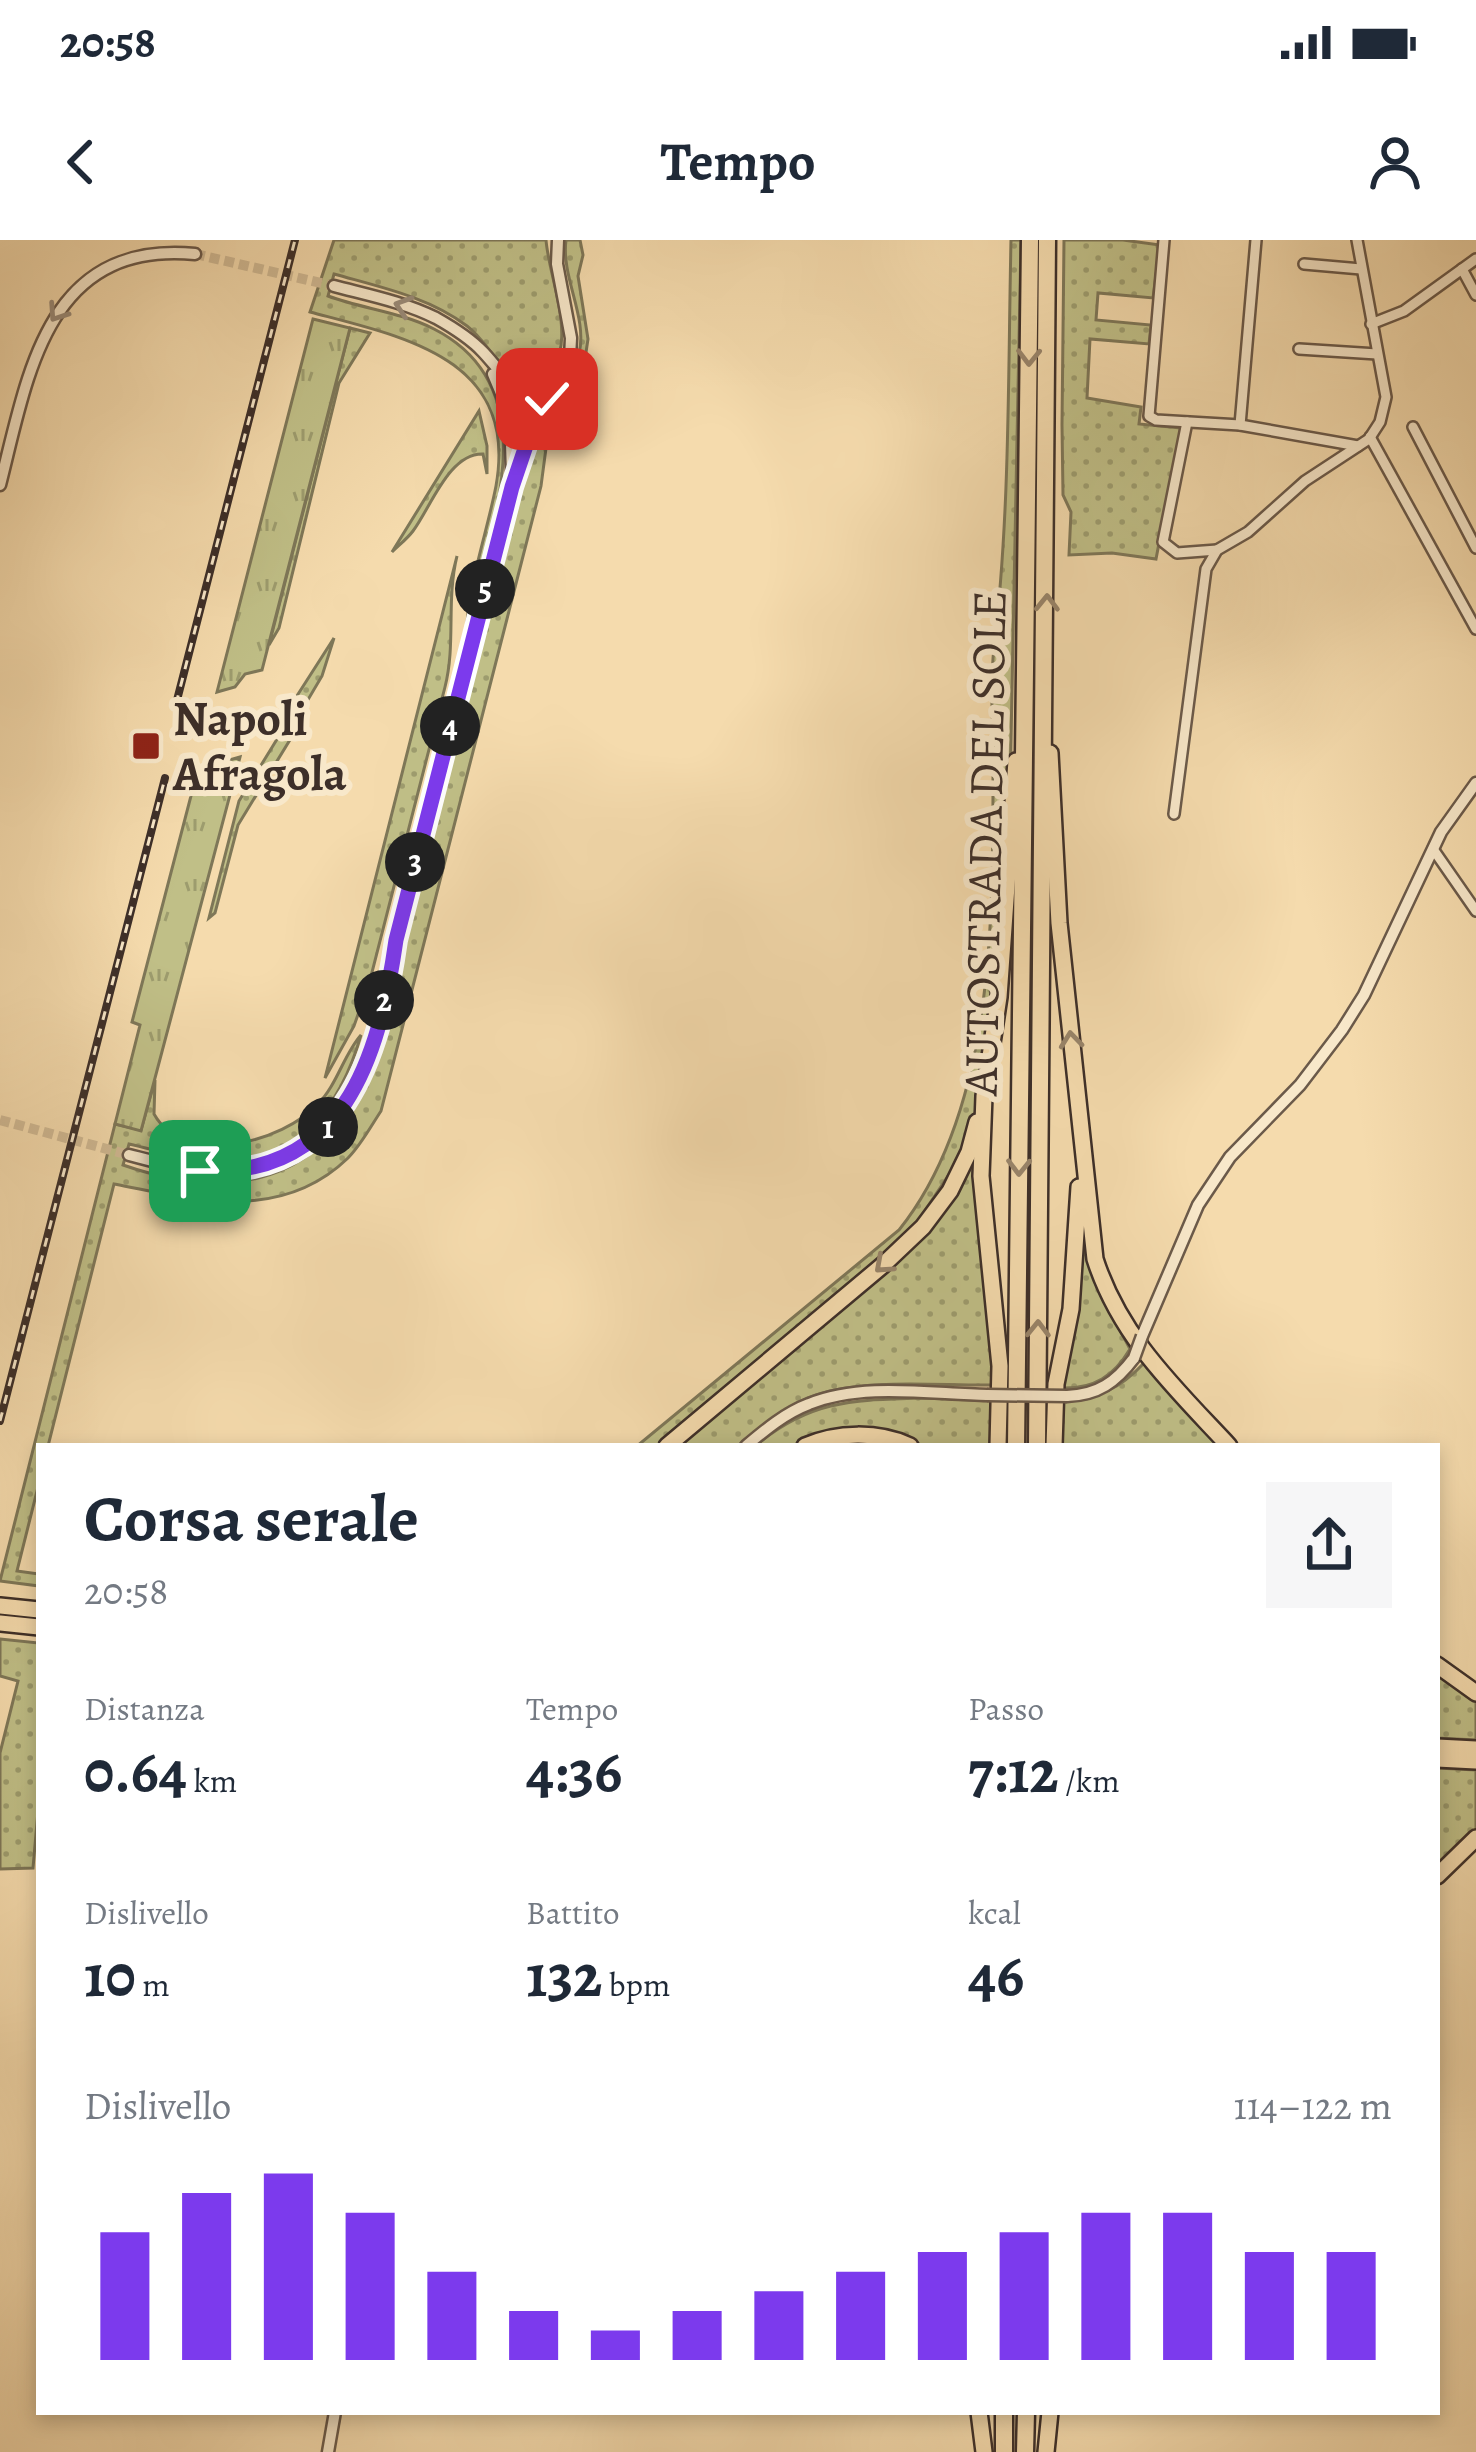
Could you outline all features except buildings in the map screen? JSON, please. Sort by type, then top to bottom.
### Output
[{"type":"highway","name":"AUTOSTRADA DEL SOLE","points":[[1016,1443],[1030,240]]},
{"type":"highway","name":"AUTOSTRADA DEL SOLE","points":[[1037,1443],[1048,240]]},
{"type":"highway","points":[[671,1443],[923,1227],[950,1191],[969,1152],[984,1096],[999,997],[1026,578]]},
{"type":"highway","points":[[1046,669],[1059,922],[1095,1259],[1105,1288],[1144,1355],[1226,1443]]},
{"type":"highway","points":[[984,1096],[981,1176],[1000,1366],[998,1443]]},
{"type":"highway","points":[[1054,1443],[1056,1384],[1071,1309],[1077,1240],[1081,1133]]},
{"type":"highway","points":[[815,1443],[842,1435],[879,1436],[901,1443]]},
{"type":"highway","points":[[0,1606],[36,1610]]},
{"type":"highway","points":[[0,1623],[36,1627]]},
{"type":"highway","points":[[1440,1668],[1476,1693]]},
{"type":"highway","points":[[1440,1747],[1476,1749]]},
{"type":"highway","points":[[1440,1759],[1476,1761]]},
{"type":"highway","points":[[1440,1873],[1476,1838]]},
{"type":"highway","points":[[979,2415],[984,2452]]},
{"type":"highway","points":[[1004,2415],[1004,2452]]},
{"type":"highway","points":[[1025,2452],[1026,2415]]},
{"type":"highway","points":[[1046,2452],[1050,2415]]},
{"type":"street","points":[[129,1155],[200,1171],[257,1168],[302,1149],[344,1109],[373,1039],[512,487],[534,422],[568,367],[570,328],[557,264],[558,240]]},
{"type":"street","points":[[1164,240],[1149,416],[1240,425],[1358,446]]},
{"type":"street","points":[[1240,425],[1256,240]]},
{"type":"street","points":[[1187,422],[1163,542],[1177,553],[1217,550],[1248,532],[1305,481],[1370,437],[1386,397],[1357,240]]},
{"type":"street","points":[[0,485],[34,359],[60,307],[87,280],[116,264],[152,254],[195,254]]},
{"type":"street","points":[[1371,324],[1404,311],[1476,259]]},
{"type":"street","points":[[1304,264],[1361,269]]},
{"type":"street","points":[[1462,269],[1476,295]]},
{"type":"street","points":[[334,286],[423,312],[467,338],[504,378],[524,388],[549,382],[570,350]]},
{"type":"street","points":[[467,338],[498,381],[510,415],[512,487]]},
{"type":"street","points":[[1299,349],[1377,354]]},
{"type":"street","points":[[1413,427],[1476,548]]},
{"type":"street","points":[[1370,437],[1476,628]]},
{"type":"street","points":[[1174,814],[1206,569],[1217,550]]},
{"type":"street","points":[[750,1443],[784,1417],[833,1396],[1083,1396],[1105,1387],[1134,1358],[1198,1205],[1230,1157],[1300,1085],[1342,1030],[1364,995],[1433,849],[1476,783]]},
{"type":"street","points":[[1433,849],[1476,911]]},
{"type":"street","points":[[328,2450],[334,2415]]},
{"type":"green space","points":[[334,240],[546,240],[562,337],[551,370],[537,382],[516,377],[467,326],[420,300],[334,274],[328,296],[434,329],[470,355],[491,387],[502,423],[503,463],[498,504],[467,623],[496,486],[498,443],[490,408],[472,381],[447,360],[382,332],[310,312]]},
{"type":"green space","points":[[566,240],[580,240],[583,255],[578,276],[588,339],[585,359],[550,418],[541,486],[381,1111],[348,1158],[295,1192],[266,1199],[206,1200],[114,1184],[49,1443],[36,1443],[36,1495],[17,1571],[36,1574],[36,1586],[0,1581],[115,1124],[141,1130],[155,1080],[154,1114],[169,1131],[210,1145],[259,1138],[302,1118],[318,1104],[361,1035],[329,1106],[295,1141],[249,1160],[221,1162],[129,1144],[123,1165],[196,1182],[263,1177],[319,1146],[364,1085],[534,439],[579,354],[580,326]]},
{"type":"green space","points":[[1011,240],[1021,240],[1009,841],[984,1096],[960,1158],[910,1233],[665,1443],[641,1443],[899,1230],[930,1182],[954,1129],[982,1013],[988,952],[992,680],[1006,496]]},
{"type":"green space","points":[[1064,240],[1160,245],[1153,298],[1098,293],[1096,320],[1151,325],[1149,344],[1090,339],[1087,398],[1141,407],[1139,424],[1181,428],[1156,559],[1112,553],[1069,555],[1071,512],[1063,495]]},
{"type":"green space","points":[[313,319],[350,328],[262,670],[245,674],[235,687],[217,692]]},
{"type":"green space","points":[[350,328],[370,333],[339,383],[279,628],[269,645]]},
{"type":"green space","points":[[479,411],[487,474],[483,454],[460,462],[413,531],[392,552]]},
{"type":"green space","points":[[457,556],[445,687],[370,980],[354,1026],[325,1078]]},
{"type":"green space","points":[[334,638],[299,725],[238,825],[215,913],[209,918],[239,801],[279,736],[284,716]]},
{"type":"green space","points":[[240,757],[141,1131],[115,1124],[140,1025],[132,1022],[198,769]]},
{"type":"green space","points":[[978,1144],[993,1385],[836,1390],[795,1404],[743,1443],[681,1443],[899,1260],[924,1235]]},
{"type":"green space","points":[[1082,1245],[1087,1245],[1099,1291],[1130,1349],[1102,1379],[1062,1388]]},
{"type":"green space","points":[[1145,1362],[1223,1443],[1061,1443],[1062,1400],[1108,1391]]},
{"type":"green space","points":[[993,1401],[992,1443],[817,1435],[800,1443],[759,1443],[795,1419],[855,1402]]},
{"type":"green space","points":[[0,1639],[36,1643],[33,1868],[0,1869],[0,1753],[18,1681],[0,1676]]},
{"type":"green space","points":[[1440,1670],[1476,1696],[1476,1740],[1440,1738]]},
{"type":"green space","points":[[1440,1768],[1476,1770],[1476,1832],[1440,1866]]},
{"type":"tunnel","points":[[195,254],[334,286]]},
{"type":"tunnel","points":[[0,1120],[129,1155]]},
{"type":"railway","points":[[176,704],[295,240]]},
{"type":"railway","points":[[0,1421],[165,778]]},
{"type":"place","name":"Napoli Afragola","points":[[146,746]]},
{"type":"route","points":[[200,1171],[241,1171],[288,1157],[331,1124],[355,1089],[391,972],[512,487],[547,399]]}]
